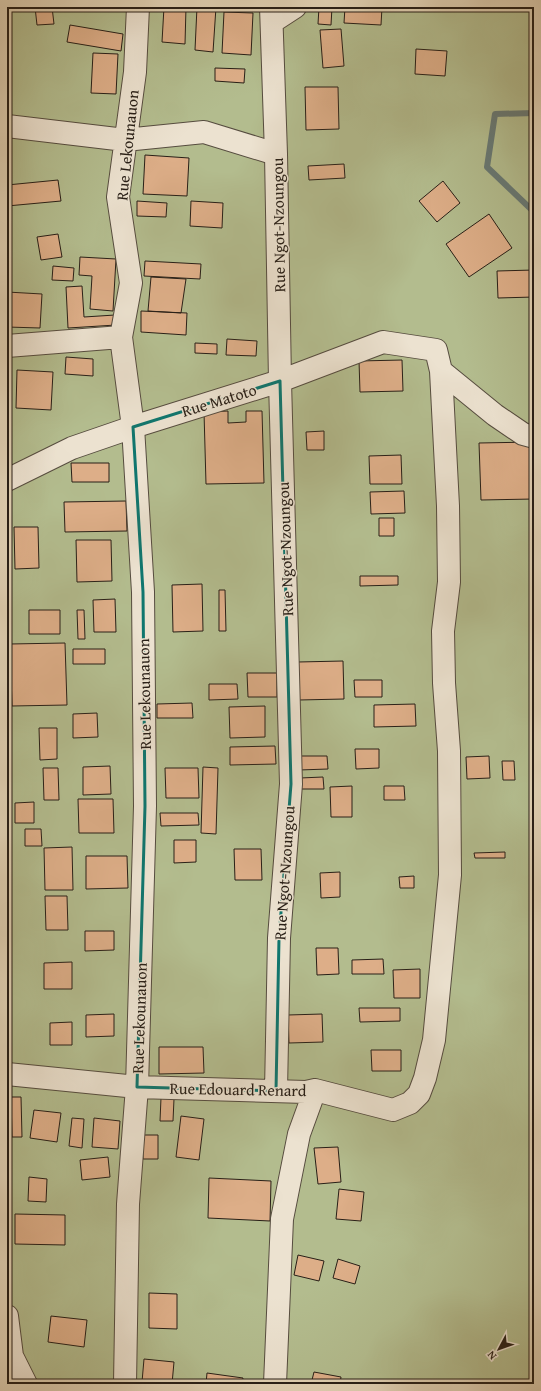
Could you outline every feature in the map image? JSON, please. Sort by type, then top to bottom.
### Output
[{"type":"street","name":"Rue Lekounauon","points":[[125,1384],[128,1204],[137,1087],[145,806],[142,592],[133,427],[121,337],[131,283],[118,197],[135,72],[138,7]]},
{"type":"street","points":[[272,14],[294,7]]},
{"type":"street","name":"Rue Ngot-Nzoungou","points":[[272,14],[291,784],[278,938],[276,1091]]},
{"type":"street","points":[[7,126],[125,140],[204,132],[276,154]]},
{"type":"street","points":[[7,346],[121,337]]},
{"type":"street","name":"Rue Matoto","points":[[7,480],[72,448],[280,380],[383,342],[436,350],[441,371]]},
{"type":"street","points":[[441,371],[495,415],[523,434],[534,437]]},
{"type":"street","points":[[315,1090],[393,1110],[410,1103],[419,1094],[425,1078],[434,1040],[450,875],[449,751],[444,683],[443,631],[449,582],[448,506],[441,371]]},
{"type":"street","name":"Rue Edouard Renard","points":[[7,1074],[137,1087],[306,1092],[315,1090]]},
{"type":"street","name":"Rue Edouard Renard","points":[[275,1384],[282,1219],[298,1134],[315,1090]]},
{"type":"street","points":[[7,1316],[12,1356],[26,1384]]},
{"type":"highlighted area","points":[[280,381],[291,784],[279,938],[276,1091],[137,1087],[145,806],[143,592],[133,427]]},
{"type":"green space","points":[[7,7],[534,7],[534,1384],[7,1384]]},
{"type":"building","points":[[35,7],[52,7],[54,24],[37,25]]},
{"type":"building","points":[[164,7],[186,7],[185,44],[162,42]]},
{"type":"building","points":[[197,7],[216,7],[213,52],[195,50]]},
{"type":"building","points":[[319,7],[332,7],[331,25],[318,24]]},
{"type":"building","points":[[345,7],[382,7],[381,25],[344,23]]},
{"type":"building","points":[[224,12],[253,13],[251,55],[222,53]]},
{"type":"building","points":[[70,25],[123,34],[121,51],[67,42]]},
{"type":"building","points":[[341,29],[344,66],[323,68],[320,30]]},
{"type":"building","points":[[416,49],[447,51],[445,76],[415,74]]},
{"type":"building","points":[[93,53],[118,54],[116,94],[91,93]]},
{"type":"building","points":[[215,68],[245,69],[244,83],[215,81]]},
{"type":"building","points":[[305,87],[338,87],[339,129],[306,130]]},
{"type":"building","points":[[145,155],[189,158],[187,196],[143,194]]},
{"type":"building","points":[[344,164],[345,178],[309,180],[308,166]]},
{"type":"building","points":[[58,180],[61,201],[7,206],[7,185]]},
{"type":"building","points":[[443,181],[460,203],[437,222],[419,201]]},
{"type":"building","points":[[137,201],[167,203],[166,217],[137,216]]},
{"type":"building","points":[[191,201],[223,203],[222,228],[190,226]]},
{"type":"building","points":[[489,214],[512,248],[469,277],[446,244]]},
{"type":"building","points":[[58,234],[62,257],[41,260],[37,237]]},
{"type":"building","points":[[80,257],[116,259],[113,311],[90,309],[92,276],[79,275]]},
{"type":"building","points":[[145,261],[201,264],[200,279],[144,276]]},
{"type":"building","points":[[53,266],[74,268],[73,281],[52,280]]},
{"type":"building","points":[[534,270],[534,297],[498,298],[497,271]]},
{"type":"building","points":[[151,277],[186,279],[181,313],[148,311]]},
{"type":"building","points":[[82,286],[84,317],[115,315],[116,325],[68,328],[66,287]]},
{"type":"building","points":[[7,292],[42,294],[40,328],[7,327]]},
{"type":"building","points":[[141,311],[187,313],[186,335],[141,332]]},
{"type":"building","points":[[227,339],[257,341],[256,356],[226,355]]},
{"type":"building","points":[[195,343],[217,344],[217,354],[195,353]]},
{"type":"building","points":[[66,357],[93,359],[93,376],[65,374]]},
{"type":"building","points":[[402,360],[403,391],[360,392],[359,361]]},
{"type":"building","points":[[17,370],[53,372],[51,410],[16,408]]},
{"type":"building","points":[[228,411],[228,423],[246,422],[246,411],[262,411],[264,483],[206,484],[204,412]]},
{"type":"building","points":[[324,431],[324,450],[307,450],[306,432]]},
{"type":"building","points":[[534,442],[534,499],[481,500],[479,443]]},
{"type":"building","points":[[401,455],[402,484],[370,484],[369,456]]},
{"type":"building","points":[[71,463],[109,463],[109,482],[72,482]]},
{"type":"building","points":[[404,491],[405,513],[371,514],[370,492]]},
{"type":"building","points":[[126,501],[127,531],[65,532],[64,502]]},
{"type":"building","points":[[379,518],[394,518],[394,536],[379,536]]},
{"type":"building","points":[[14,527],[38,527],[39,568],[15,569]]},
{"type":"building","points":[[76,540],[111,540],[112,581],[77,582]]},
{"type":"building","points":[[360,576],[398,576],[398,585],[360,586]]},
{"type":"building","points":[[202,584],[203,631],[173,632],[172,585]]},
{"type":"building","points":[[219,590],[225,590],[226,631],[219,631]]},
{"type":"building","points":[[115,599],[116,632],[94,632],[93,600]]},
{"type":"building","points":[[29,610],[60,610],[60,634],[29,634]]},
{"type":"building","points":[[77,610],[84,610],[85,639],[78,639]]},
{"type":"building","points":[[65,643],[67,705],[12,706],[10,644]]},
{"type":"building","points":[[73,649],[105,649],[105,664],[73,664]]},
{"type":"building","points":[[343,661],[344,699],[299,700],[298,662]]},
{"type":"building","points":[[247,673],[277,673],[277,697],[248,697]]},
{"type":"building","points":[[354,680],[382,680],[382,697],[355,697]]},
{"type":"building","points":[[209,684],[237,684],[238,699],[209,700]]},
{"type":"building","points":[[192,703],[193,718],[157,718],[157,704]]},
{"type":"building","points":[[415,704],[416,726],[374,727],[374,705]]},
{"type":"building","points":[[265,706],[265,737],[230,738],[229,707]]},
{"type":"building","points":[[97,713],[98,737],[73,738],[73,714]]},
{"type":"building","points":[[39,728],[57,728],[57,759],[40,760]]},
{"type":"building","points":[[275,746],[276,764],[230,765],[230,747]]},
{"type":"building","points":[[355,749],[379,749],[379,768],[356,769]]},
{"type":"building","points":[[298,756],[327,756],[328,769],[299,770]]},
{"type":"building","points":[[489,756],[490,778],[467,779],[466,757]]},
{"type":"building","points":[[502,761],[514,761],[515,780],[503,780]]},
{"type":"building","points":[[110,766],[111,794],[83,795],[83,767]]},
{"type":"building","points":[[203,767],[218,768],[216,834],[201,833]]},
{"type":"building","points":[[43,768],[58,768],[59,800],[44,800]]},
{"type":"building","points":[[165,768],[198,768],[199,798],[166,798]]},
{"type":"building","points":[[323,777],[324,789],[300,789],[300,778]]},
{"type":"building","points":[[352,786],[352,817],[331,817],[330,787]]},
{"type":"building","points":[[384,786],[404,786],[405,800],[384,800]]},
{"type":"building","points":[[78,799],[113,799],[114,833],[79,833]]},
{"type":"building","points":[[34,802],[34,823],[15,823],[15,803]]},
{"type":"building","points":[[160,813],[198,813],[199,825],[161,826]]},
{"type":"building","points":[[25,829],[41,829],[42,846],[25,846]]},
{"type":"building","points":[[174,840],[196,840],[196,862],[174,863]]},
{"type":"building","points":[[72,847],[73,890],[45,890],[44,848]]},
{"type":"building","points":[[234,849],[261,849],[262,880],[235,880]]},
{"type":"building","points":[[505,852],[505,858],[475,858],[474,853]]},
{"type":"building","points":[[86,856],[127,856],[128,888],[86,889]]},
{"type":"building","points":[[340,872],[340,897],[321,898],[320,873]]},
{"type":"building","points":[[414,876],[414,888],[400,888],[399,877]]},
{"type":"building","points":[[45,896],[67,896],[68,930],[46,930]]},
{"type":"building","points":[[85,931],[114,931],[114,950],[85,951]]},
{"type":"building","points":[[316,948],[338,948],[339,974],[317,975]]},
{"type":"building","points":[[383,959],[384,974],[352,974],[352,960]]},
{"type":"building","points":[[72,962],[72,989],[44,989],[44,963]]},
{"type":"building","points":[[420,969],[420,998],[394,998],[393,970]]},
{"type":"building","points":[[359,1008],[400,1008],[400,1021],[360,1022]]},
{"type":"building","points":[[114,1014],[114,1036],[86,1037],[86,1015]]},
{"type":"building","points":[[322,1014],[323,1042],[289,1043],[288,1015]]},
{"type":"building","points":[[72,1022],[72,1045],[50,1045],[50,1023]]},
{"type":"building","points":[[159,1047],[203,1047],[204,1073],[159,1074]]},
{"type":"building","points":[[371,1050],[401,1050],[401,1071],[372,1071]]},
{"type":"building","points":[[11,1097],[21,1097],[22,1137],[12,1137]]},
{"type":"building","points":[[161,1098],[174,1099],[173,1121],[160,1121]]},
{"type":"building","points":[[34,1110],[61,1113],[57,1142],[30,1138]]},
{"type":"building","points":[[181,1116],[204,1119],[199,1160],[176,1157]]},
{"type":"building","points":[[72,1118],[84,1119],[82,1148],[69,1146]]},
{"type":"building","points":[[94,1118],[120,1121],[118,1149],[92,1147]]},
{"type":"building","points":[[142,1135],[158,1135],[158,1159],[143,1159]]},
{"type":"building","points":[[338,1147],[341,1182],[318,1184],[314,1148]]},
{"type":"building","points":[[108,1157],[110,1177],[82,1180],[80,1160]]},
{"type":"building","points":[[29,1177],[47,1179],[46,1202],[28,1201]]},
{"type":"building","points":[[209,1178],[271,1181],[270,1221],[208,1218]]},
{"type":"building","points":[[339,1189],[364,1192],[361,1221],[336,1219]]},
{"type":"building","points":[[15,1214],[65,1215],[65,1245],[15,1244]]},
{"type":"building","points":[[298,1255],[324,1261],[319,1281],[294,1275]]},
{"type":"building","points":[[338,1259],[360,1266],[355,1284],[333,1278]]},
{"type":"building","points":[[149,1293],[177,1294],[177,1329],[149,1328]]},
{"type":"building","points":[[51,1316],[87,1320],[84,1347],[48,1342]]},
{"type":"building","points":[[144,1359],[174,1362],[172,1384],[142,1382]]},
{"type":"building","points":[[314,1372],[341,1377],[340,1384],[311,1384]]},
{"type":"building","points":[[207,1373],[243,1378],[242,1384],[206,1384]]},
{"type":"waterway","points":[[534,113],[495,114],[487,167],[534,212]]}]
